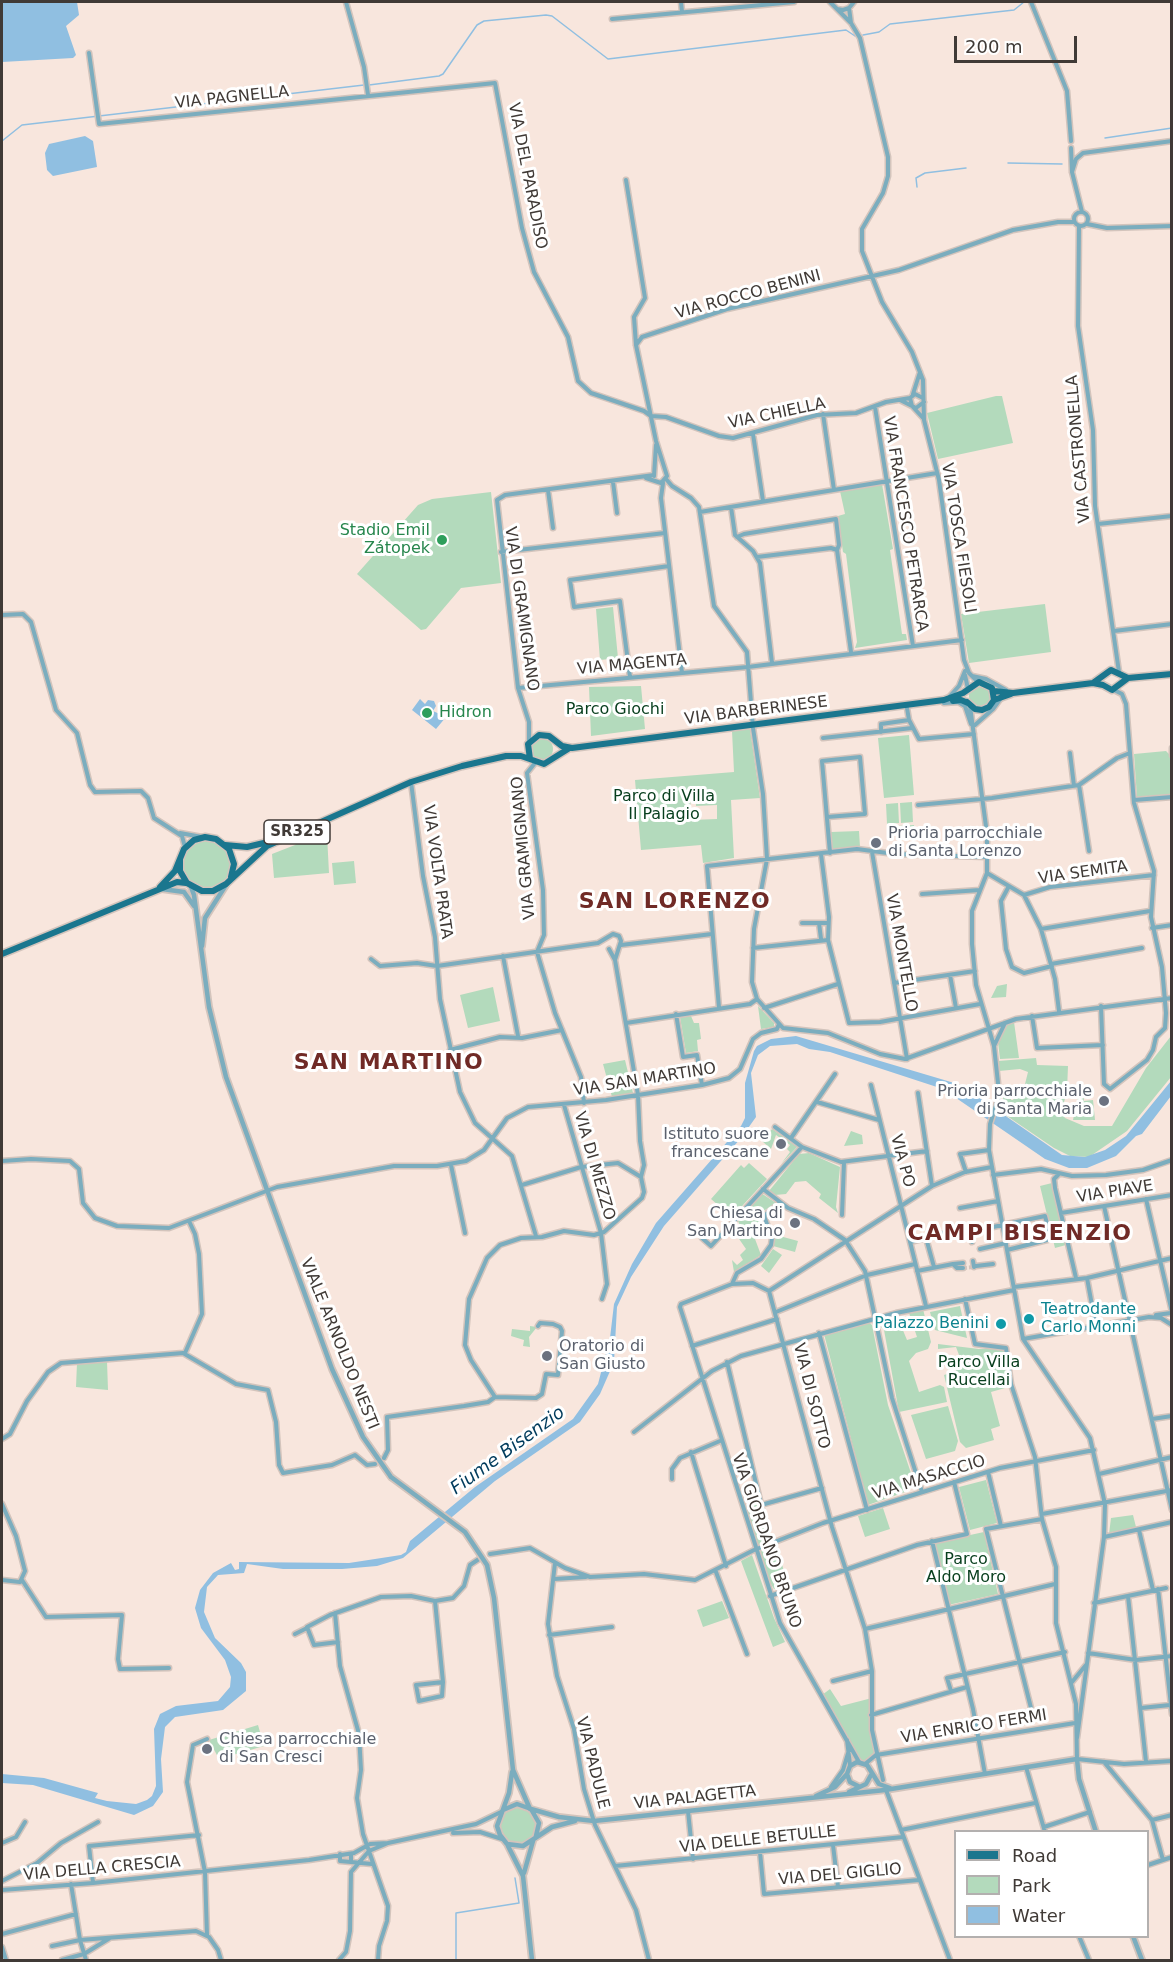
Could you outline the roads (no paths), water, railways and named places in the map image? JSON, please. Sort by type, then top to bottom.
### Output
[{"type":"main road","points":[[1102,681],[1105,673],[1128,678],[1172,674]]},
{"type":"main road","points":[[994,691],[1013,693],[1102,681],[1114,690],[1118,676]]},
{"type":"main road","points":[[978,682],[988,684],[994,691],[994,700]]},
{"type":"main road","name":"VIA BARBERINESE","points":[[872,711],[908,708],[944,701],[978,682]]},
{"type":"main road","points":[[968,689],[969,705]]},
{"type":"main road","points":[[982,711],[994,700],[1013,693]]},
{"type":"main road","name":"VIA BARBERINESE","points":[[229,881],[267,846],[411,782],[462,766],[506,756],[539,735],[549,736],[562,747],[572,748],[944,701],[959,700],[982,711]]},
{"type":"main road","points":[[554,741],[554,756]]},
{"type":"main road","points":[[528,744],[532,761]]},
{"type":"main road","name":"VIA BARBERINESE","points":[[506,756],[546,764],[554,756],[572,748]]},
{"type":"main road","name":"VIA BARBERINESE","points":[[206,837],[225,844],[247,848],[257,846],[372,799]]},
{"type":"main road","points":[[155,891],[175,871],[184,849],[194,840],[206,837]]},
{"type":"main road","points":[[2,954],[177,882],[208,892],[229,881],[234,864],[232,855],[225,844]]},
{"type":"main road","points":[[180,860],[180,871],[189,885]]},
{"type":"street","points":[[346,2],[366,79],[367,92]]},
{"type":"street","points":[[681,2],[682,12]]},
{"type":"street","points":[[612,20],[794,2]]},
{"type":"street","points":[[849,8],[854,2]]},
{"type":"street","points":[[1031,2],[1067,91],[1071,141]]},
{"type":"street","name":"VIA TOSCA FIESOLI","points":[[831,4],[849,8],[851,23]]},
{"type":"street","name":"VIA TOSCA FIESOLI","points":[[831,4],[851,23],[860,38],[888,157],[884,193],[861,234],[862,251],[886,310],[912,352],[924,384],[924,419],[937,473],[968,689]]},
{"type":"street","name":"VIA PAGNELLA","points":[[89,53],[99,122],[367,92]]},
{"type":"street","name":"VIA DEL PARADISO","points":[[367,92],[489,81],[497,84],[504,135],[534,272],[568,337],[578,381],[591,393],[644,411],[651,416]]},
{"type":"street","points":[[1072,171],[1076,159],[1083,153],[1172,141]]},
{"type":"street","points":[[1071,148],[1072,171],[1084,225]]},
{"type":"street","points":[[626,180],[645,292],[644,301],[634,317],[636,345],[656,441],[665,471],[661,498],[682,673]]},
{"type":"street","points":[[1075,218],[1078,202]]},
{"type":"street","points":[[1075,218],[1082,212]]},
{"type":"street","points":[[1075,218],[1084,225],[1107,228],[1172,226]]},
{"type":"street","name":"VIA ROCCO BENINI","points":[[636,345],[642,338],[720,311],[872,276],[942,257],[991,236],[1075,218]]},
{"type":"street","name":"VIA CASTRONELLA","points":[[1084,225],[1078,326],[1093,430],[1093,490],[1114,632],[1118,676]]},
{"type":"street","points":[[911,397],[920,371]]},
{"type":"street","points":[[900,400],[919,407],[924,401],[920,395],[911,397]]},
{"type":"street","name":"VIA TOSCA FIESOLI","points":[[911,397],[912,406],[924,419]]},
{"type":"street","name":"VIA CHIELLA","points":[[651,416],[666,417],[726,438],[753,434],[823,414],[849,414],[911,397]]},
{"type":"street","name":"VIA FRANCESCO PETRARCA","points":[[875,407],[913,646]]},
{"type":"street","points":[[823,414],[834,490]]},
{"type":"street","points":[[753,434],[763,502]]},
{"type":"street","points":[[655,476],[656,441]]},
{"type":"street","points":[[553,528],[548,490],[645,478],[665,471]]},
{"type":"street","points":[[700,512],[937,473]]},
{"type":"street","points":[[655,476],[692,498],[700,512],[714,606],[744,647],[748,667],[752,725],[763,794],[767,859],[753,948],[752,982],[757,999],[779,1024],[785,1029],[811,1030],[838,1036],[880,1054],[908,1059],[1006,1022],[1059,1011],[1172,998]]},
{"type":"street","points":[[614,482],[617,513]]},
{"type":"street","name":"VIA DI GRAMIGNANO","points":[[539,735],[529,722],[518,688],[495,506],[498,499],[505,495],[548,490]]},
{"type":"street","points":[[731,507],[737,537],[758,558],[772,663]]},
{"type":"street","points":[[1098,524],[1172,516]]},
{"type":"street","points":[[737,537],[836,519],[839,545],[837,550],[852,652]]},
{"type":"street","points":[[501,552],[665,533]]},
{"type":"street","points":[[758,558],[829,549],[837,550]]},
{"type":"street","points":[[630,677],[620,601],[574,607],[570,580],[669,566]]},
{"type":"street","points":[[2,615],[23,614],[31,622],[56,710],[77,733],[90,785],[95,792],[141,791],[148,798],[154,818],[184,838],[184,849]]},
{"type":"street","points":[[1114,632],[1172,624]]},
{"type":"street","name":"VIA MAGENTA","points":[[518,688],[748,667],[852,652],[962,640]]},
{"type":"street","points":[[967,672],[978,682]]},
{"type":"street","points":[[967,672],[1013,693]]},
{"type":"street","points":[[944,701],[958,688],[967,672]]},
{"type":"street","points":[[1101,1006],[1104,1084],[1107,1088],[1121,1082],[1150,1056],[1156,1036],[1165,1026],[1161,960],[1150,911],[1154,875],[1134,800],[1126,704],[1122,694],[1114,690]]},
{"type":"street","points":[[908,708],[912,728],[920,740],[974,729],[1001,698]]},
{"type":"street","points":[[944,701],[958,702],[965,706],[974,729]]},
{"type":"street","points":[[969,705],[983,798],[987,857],[987,873],[972,913],[975,971],[980,1004],[988,1028],[994,1035],[993,1046],[999,1095],[990,1124],[989,1150],[993,1175],[1023,1339],[1084,1426],[1094,1450],[1105,1504],[1104,1537],[1077,1738]]},
{"type":"street","points":[[974,729],[982,711]]},
{"type":"street","points":[[881,732],[881,724],[909,720]]},
{"type":"street","name":"VIA DI GRAMIGNANO","points":[[528,744],[529,722]]},
{"type":"street","points":[[823,738],[912,728]]},
{"type":"street","points":[[918,805],[1076,785],[1117,758],[1130,745]]},
{"type":"street","points":[[1172,748],[1172,754]]},
{"type":"street","points":[[1070,753],[1089,851]]},
{"type":"street","points":[[1117,758],[1130,753]]},
{"type":"street","points":[[827,817],[865,814],[860,758],[822,761],[830,853]]},
{"type":"street","name":"VIA GRAMIGNANO","points":[[532,761],[527,773],[543,890],[544,935],[537,952]]},
{"type":"street","name":"VIA VOLTA PRATA","points":[[411,782],[440,999],[463,1099],[475,1123],[512,1156],[536,1236]]},
{"type":"street","points":[[1134,800],[1172,797]]},
{"type":"street","points":[[175,831],[206,837]]},
{"type":"street","points":[[718,1008],[706,866],[857,849],[872,852],[987,857]]},
{"type":"street","name":"VIA MONTELLO","points":[[872,852],[908,1059]]},
{"type":"street","points":[[821,854],[828,940],[847,1020],[850,1024],[980,1004]]},
{"type":"street","name":"VIA SEMITA","points":[[987,873],[1024,895],[1050,887],[1154,875]]},
{"type":"street","name":"VIALE ARNOLDO NESTI","points":[[202,957],[206,918],[229,881]]},
{"type":"street","name":"VIALE ARNOLDO NESTI","points":[[189,885],[197,918],[216,1043],[266,1190],[341,1389],[367,1444],[391,1477],[465,1532],[478,1547],[487,1565],[494,1599],[513,1770],[509,1793],[501,1812]]},
{"type":"street","points":[[1009,886],[1001,901],[1006,950],[1012,967],[1024,973],[1051,965],[1142,948]]},
{"type":"street","name":"VIALE ARNOLDO NESTI","points":[[155,891],[172,889],[184,892],[192,902],[197,918]]},
{"type":"street","points":[[922,894],[980,890]]},
{"type":"street","points":[[1024,895],[1041,929],[1051,965],[1059,1011]]},
{"type":"street","points":[[1041,929],[1150,911]]},
{"type":"street","points":[[802,923],[828,923]]},
{"type":"street","points":[[819,923],[821,939]]},
{"type":"street","points":[[1152,928],[1172,925]]},
{"type":"street","points":[[598,944],[615,934],[627,942]]},
{"type":"street","points":[[371,959],[380,966],[417,963],[437,966],[598,944],[608,948],[620,947],[627,942],[712,934]]},
{"type":"street","points":[[495,1397],[466,1349],[469,1299],[492,1252],[511,1240],[564,1231],[601,1233],[611,1228],[642,1198],[644,1192],[641,1177],[644,1166],[640,1141],[638,1095],[615,960],[608,948],[606,938]]},
{"type":"street","points":[[615,960],[621,939]]},
{"type":"street","points":[[753,948],[828,940]]},
{"type":"street","points":[[537,952],[562,1030],[581,1077],[584,1103]]},
{"type":"street","points":[[503,956],[518,1036]]},
{"type":"street","points":[[894,982],[975,971]]},
{"type":"street","points":[[950,975],[956,1008]]},
{"type":"street","points":[[764,1008],[838,984]]},
{"type":"street","points":[[626,1023],[751,1004],[757,999]]},
{"type":"street","points":[[676,1014],[683,1057],[697,1055],[702,1085]]},
{"type":"street","points":[[1032,1016],[1037,1048],[1103,1045]]},
{"type":"street","points":[[993,1046],[1006,1022]]},
{"type":"street","name":"VIA SAN MARTINO","points":[[487,1135],[495,1132],[507,1118],[522,1109],[539,1105],[564,1106],[702,1085],[735,1075],[751,1042],[761,1033],[777,1029],[779,1024]]},
{"type":"street","points":[[450,1050],[518,1036],[522,1038],[562,1030]]},
{"type":"street","points":[[791,1138],[835,1074]]},
{"type":"street","name":"VIA PO","points":[[871,1085],[926,1306]]},
{"type":"street","points":[[918,1094],[932,1186]]},
{"type":"street","name":"VIA PO","points":[[816,1102],[879,1120]]},
{"type":"street","name":"VIA DI MEZZO","points":[[564,1106],[601,1233],[607,1284],[602,1299]]},
{"type":"street","points":[[775,1127],[802,1147],[844,1163],[927,1151]]},
{"type":"street","points":[[2,1161],[48,1159],[75,1164],[80,1173],[85,1208],[95,1218],[108,1224],[169,1228],[266,1190],[394,1166],[451,1165],[474,1158],[493,1139],[495,1132]]},
{"type":"street","points":[[702,1238],[711,1246],[802,1147]]},
{"type":"street","points":[[965,1172],[960,1154],[989,1150]]},
{"type":"street","points":[[993,1175],[1041,1169],[1058,1175],[1089,1176],[1127,1172],[1172,1160]]},
{"type":"street","points":[[842,1215],[844,1163]]},
{"type":"street","points":[[522,1185],[581,1167],[618,1164],[641,1177]]},
{"type":"street","points":[[451,1165],[465,1233]]},
{"type":"street","points":[[780,1203],[764,1216],[772,1238],[771,1245],[761,1258],[737,1273],[732,1284],[753,1283],[769,1291],[902,1208],[932,1186],[965,1172],[992,1167]]},
{"type":"street","points":[[1058,1175],[1054,1179],[1076,1278]]},
{"type":"street","points":[[763,1189],[780,1203],[814,1220],[846,1242],[867,1275],[892,1398],[922,1492]]},
{"type":"street","name":"VIA PIAVE","points":[[1061,1213],[1172,1195]]},
{"type":"street","points":[[1023,1339],[1171,1313],[1146,1199]]},
{"type":"street","points":[[960,1208],[998,1201]]},
{"type":"street","points":[[1104,1206],[1172,1510]]},
{"type":"street","points":[[972,1242],[971,1233],[974,1231],[1046,1216],[1051,1239],[1007,1250]]},
{"type":"street","points":[[185,1353],[202,1314],[198,1248],[189,1221]]},
{"type":"street","points":[[910,1242],[944,1233]]},
{"type":"street","points":[[926,1238],[934,1267]]},
{"type":"street","points":[[980,1249],[1006,1243]]},
{"type":"street","points":[[634,1432],[702,1378],[727,1362],[785,1342],[926,1306],[1076,1278],[1087,1278],[1172,1258]]},
{"type":"street","points":[[776,1312],[867,1275],[915,1264]]},
{"type":"street","points":[[917,1271],[953,1264],[963,1265]]},
{"type":"street","points":[[974,1265],[993,1264]]},
{"type":"street","points":[[1087,1278],[1096,1327]]},
{"type":"street","name":"VIA GIORDANO BRUNO","points":[[732,1284],[681,1304],[692,1346],[770,1596],[788,1639],[862,1763]]},
{"type":"street","name":"VIA DI SOTTO","points":[[769,1291],[785,1342],[831,1521],[865,1629],[872,1671],[871,1715],[876,1755],[883,1780]]},
{"type":"street","points":[[965,1299],[975,1344],[1006,1348],[1011,1384],[1035,1460],[1042,1516],[1056,1567],[1056,1623],[1074,1695],[1079,1779],[1095,1830]]},
{"type":"street","points":[[1149,1317],[1161,1318],[1172,1325]]},
{"type":"street","points":[[692,1346],[777,1319]]},
{"type":"street","points":[[384,1458],[388,1450],[386,1420],[388,1416],[488,1402],[495,1397],[536,1398],[542,1395],[546,1374],[558,1375],[560,1327],[543,1323],[538,1326]]},
{"type":"street","points":[[819,1333],[867,1510]]},
{"type":"street","points":[[2,1439],[10,1434],[48,1372],[62,1364],[185,1353],[198,1364],[236,1384],[268,1390],[276,1422],[279,1465],[283,1473],[332,1465],[355,1455],[368,1465],[375,1464]]},
{"type":"street","points":[[727,1362],[764,1517]]},
{"type":"street","points":[[1151,1419],[1172,1416]]},
{"type":"street","name":"VIA GIORDANO BRUNO","points":[[672,1479],[675,1462],[691,1452],[720,1441]]},
{"type":"street","name":"VIA MASACCIO","points":[[554,1579],[644,1574],[695,1580],[716,1572],[754,1550],[823,1523],[988,1472],[1035,1460],[1094,1450]]},
{"type":"street","points":[[691,1452],[726,1566]]},
{"type":"street","points":[[1099,1474],[1172,1457]]},
{"type":"street","points":[[988,1472],[1001,1526]]},
{"type":"street","points":[[770,1596],[932,1541],[967,1534],[954,1482]]},
{"type":"street","points":[[761,1505],[822,1488]]},
{"type":"street","points":[[1030,1708],[986,1529],[1169,1490]]},
{"type":"street","points":[[2,1504],[20,1548],[24,1568],[22,1580],[46,1617],[122,1615],[118,1659],[120,1669],[169,1668]]},
{"type":"street","points":[[823,1523],[828,1507]]},
{"type":"street","points":[[1104,1537],[1172,1522]]},
{"type":"street","points":[[1139,1530],[1155,1590],[1172,1714]]},
{"type":"street","points":[[932,1541],[979,1738],[985,1774]]},
{"type":"street","points":[[490,1554],[530,1548],[555,1563],[590,1577]]},
{"type":"street","points":[[295,1634],[335,1613],[381,1597],[411,1596],[435,1601],[456,1596],[464,1586],[470,1565],[479,1558]]},
{"type":"street","name":"VIA PADULE","points":[[555,1563],[549,1635],[565,1708],[576,1737],[584,1789],[594,1821],[638,1915],[649,1960]]},
{"type":"street","points":[[716,1572],[747,1654]]},
{"type":"street","points":[[2,1580],[16,1583],[22,1580]]},
{"type":"street","points":[[865,1629],[1055,1584]]},
{"type":"street","points":[[1094,1603],[1166,1588]]},
{"type":"street","points":[[1128,1596],[1146,1762]]},
{"type":"street","points":[[435,1601],[443,1682],[442,1696],[419,1701],[416,1685],[443,1682]]},
{"type":"street","points":[[335,1613],[340,1666],[359,1734],[361,1764],[357,1798],[366,1845],[389,1909],[378,1960]]},
{"type":"street","points":[[549,1635],[612,1627]]},
{"type":"street","points":[[307,1628],[314,1645],[338,1642]]},
{"type":"street","points":[[951,1691],[947,1678],[1065,1652]]},
{"type":"street","points":[[1088,1653],[1136,1660],[1172,1656]]},
{"type":"street","points":[[1072,1682],[1087,1662]]},
{"type":"street","points":[[833,1682],[872,1671]]},
{"type":"street","points":[[1077,1677],[1086,1683]]},
{"type":"street","points":[[871,1715],[967,1687]]},
{"type":"street","points":[[1074,1695],[1080,1697],[1084,1692]]},
{"type":"street","points":[[1141,1708],[1171,1705]]},
{"type":"street","name":"VIA ENRICO FERMI","points":[[876,1755],[1075,1723]]},
{"type":"street","points":[[207,1739],[193,1745],[188,1775],[205,1872],[207,1935],[218,1950],[220,1960]]},
{"type":"street","name":"VIA GIORDANO BRUNO","points":[[847,1740],[850,1766]]},
{"type":"street","points":[[830,1790],[843,1770],[849,1750]]},
{"type":"street","points":[[850,1766],[862,1763],[876,1755]]},
{"type":"street","points":[[1077,1759],[1124,1764],[1172,1761]]},
{"type":"street","name":"VIA PALAGETTA","points":[[366,1845],[446,1832],[480,1823],[515,1805],[594,1821],[887,1789],[1077,1759]]},
{"type":"street","points":[[1104,1762],[1152,1820],[1163,1860]]},
{"type":"street","points":[[862,1763],[879,1784],[887,1789],[950,1960]]},
{"type":"street","name":"VIA PALAGETTA","points":[[811,1798],[830,1790],[847,1774],[850,1766]]},
{"type":"street","points":[[1026,1767],[1044,1829],[1090,1812]]},
{"type":"street","name":"VIALE ARNOLDO NESTI","points":[[513,1770],[531,1809]]},
{"type":"street","points":[[847,1774],[850,1782],[858,1786]]},
{"type":"street","points":[[864,1785],[871,1775]]},
{"type":"street","name":"VIA PALAGETTA","points":[[846,1794],[864,1785],[887,1789]]},
{"type":"street","points":[[901,1830],[1035,1803]]},
{"type":"street","points":[[523,1876],[539,1823],[531,1809]]},
{"type":"street","points":[[688,1810],[693,1859]]},
{"type":"street","points":[[501,1812],[497,1826],[523,1876],[532,1960]]},
{"type":"street","points":[[1152,1820],[1172,1815]]},
{"type":"street","name":"VIA PALAGETTA","points":[[507,1844],[521,1847],[555,1826],[581,1820]]},
{"type":"street","points":[[2,1843],[16,1837],[25,1822]]},
{"type":"street","points":[[2,1881],[25,1866],[37,1863],[78,1832],[98,1822]]},
{"type":"street","name":"VIA PALAGETTA","points":[[446,1832],[480,1832],[502,1839]]},
{"type":"street","points":[[93,1883],[89,1846],[199,1835]]},
{"type":"street","name":"VIA DELLE BETULLE","points":[[615,1866],[903,1837]]},
{"type":"street","name":"VIA PALAGETTA","points":[[357,1862],[369,1851],[387,1843]]},
{"type":"street","points":[[351,1862],[351,1853],[366,1845]]},
{"type":"street","points":[[833,1845],[838,1887]]},
{"type":"street","name":"VIA DEL GIGLIO","points":[[760,1852],[764,1894],[919,1880]]},
{"type":"street","name":"VIA DELLA CRESCIA","points":[[2,1890],[205,1872],[351,1853]]},
{"type":"street","points":[[339,1854],[340,1861],[373,1865]]},
{"type":"street","points":[[1149,1864],[1172,1857]]},
{"type":"street","points":[[345,1960],[352,1903],[351,1873],[357,1862]]},
{"type":"street","points":[[71,1884],[80,1940],[86,1960]]},
{"type":"street","points":[[2,1934],[76,1914]]},
{"type":"street","points":[[52,1946],[80,1940],[188,1931],[207,1935]]},
{"type":"street","points":[[62,1960],[84,1954],[110,1937]]},
{"type":"street","points":[[1080,1938],[1089,1960]]},
{"type":"street","points":[[1134,1938],[1142,1960]]},
{"type":"street","points":[[2,1947],[6,1960]]},
{"type":"street","points":[[339,1960],[346,1952]]},
{"type":"water","points":[[2,2],[77,2],[79,15],[66,26],[76,55],[73,58],[2,62]]},
{"type":"water","points":[[85,136],[93,141],[97,167],[53,176],[47,170],[45,153],[49,144]]},
{"type":"water","name":"Hidron","points":[[420,699],[425,704],[428,700],[434,701],[436,706],[433,711],[446,717],[436,729],[412,710]]},
{"type":"water","name":"Fiume Bisenzio","points":[[796,1036],[961,1085],[1062,1155],[1085,1157],[1105,1150],[1126,1136],[1171,1081],[1171,1096],[1142,1134],[1136,1136],[1116,1156],[1087,1168],[1069,1168],[1045,1159],[943,1089],[830,1052],[809,1049],[797,1044],[770,1046],[758,1055],[751,1073],[756,1117],[741,1138],[664,1226],[631,1277],[617,1307],[614,1362],[600,1394],[580,1422],[495,1481],[403,1558],[377,1566],[342,1569],[283,1569],[247,1564],[244,1573],[218,1575],[207,1587],[204,1612],[215,1638],[241,1663],[246,1672],[246,1691],[223,1710],[175,1717],[165,1727],[161,1759],[163,1792],[153,1806],[134,1815],[33,1785],[2,1783],[2,1774],[44,1778],[98,1793],[95,1798],[107,1801],[136,1804],[147,1800],[152,1796],[156,1786],[154,1729],[160,1714],[176,1706],[218,1701],[230,1687],[231,1677],[225,1660],[201,1628],[195,1608],[200,1590],[213,1573],[231,1563],[235,1570],[239,1569],[239,1562],[349,1563],[401,1555],[406,1552],[410,1541],[475,1487],[573,1419],[598,1384],[610,1338],[614,1304],[632,1264],[656,1223],[741,1126],[745,1118],[745,1083],[754,1051],[757,1046],[771,1039]]},
{"type":"waterway","points":[[863,35],[879,32],[890,24],[1014,10],[1024,2]]},
{"type":"waterway","points":[[369,85],[443,74],[477,25],[484,21],[552,16],[608,59],[846,30],[855,36]]},
{"type":"waterway","points":[[2,141],[22,125],[364,85]]},
{"type":"waterway","points":[[1105,138],[1172,128]]},
{"type":"waterway","points":[[1008,163],[1062,164]]},
{"type":"waterway","points":[[917,187],[916,178],[925,173],[966,168]]},
{"type":"waterway","points":[[456,1960],[456,1913],[519,1903],[515,1878]]},
{"type":"tunnel","points":[[963,1268],[974,1267]]},
{"type":"place","name":"Stadio Emil Zátopek","points":[[442,540]]},
{"type":"place","name":"Hidron","points":[[427,713]]},
{"type":"place","name":"Prioria parrocchiale di Santa Lorenzo","points":[[876,843]]},
{"type":"place","name":"Prioria parrocchiale di Santa Maria","points":[[1104,1101]]},
{"type":"place","name":"Istituto suore francescane","points":[[781,1144]]},
{"type":"place","name":"Chiesa di San Martino","points":[[795,1223]]},
{"type":"place","name":"Teatrodante Carlo Monni","points":[[1029,1319]]},
{"type":"place","name":"Palazzo Benini","points":[[1001,1324]]},
{"type":"place","name":"Oratorio di San Giusto","points":[[547,1356]]},
{"type":"place","name":"Chiesa parrocchiale di San Cresci","points":[[207,1749]]},
{"type":"district","name":"SAN LORENZO","points":[[675,902]]},
{"type":"district","name":"SAN MARTINO","points":[[389,1063]]},
{"type":"district","name":"CAMPI BISENZIO","points":[[1020,1234]]},
{"type":"park label","name":"Parco Giochi","points":[[615,710]]},
{"type":"park label","name":"Parco di Villa Il Palagio","points":[[664,806]]},
{"type":"park label","name":"Parco Villa Rucellai","points":[[979,1372]]},
{"type":"park label","name":"Parco Aldo Moro","points":[[966,1569]]}]
